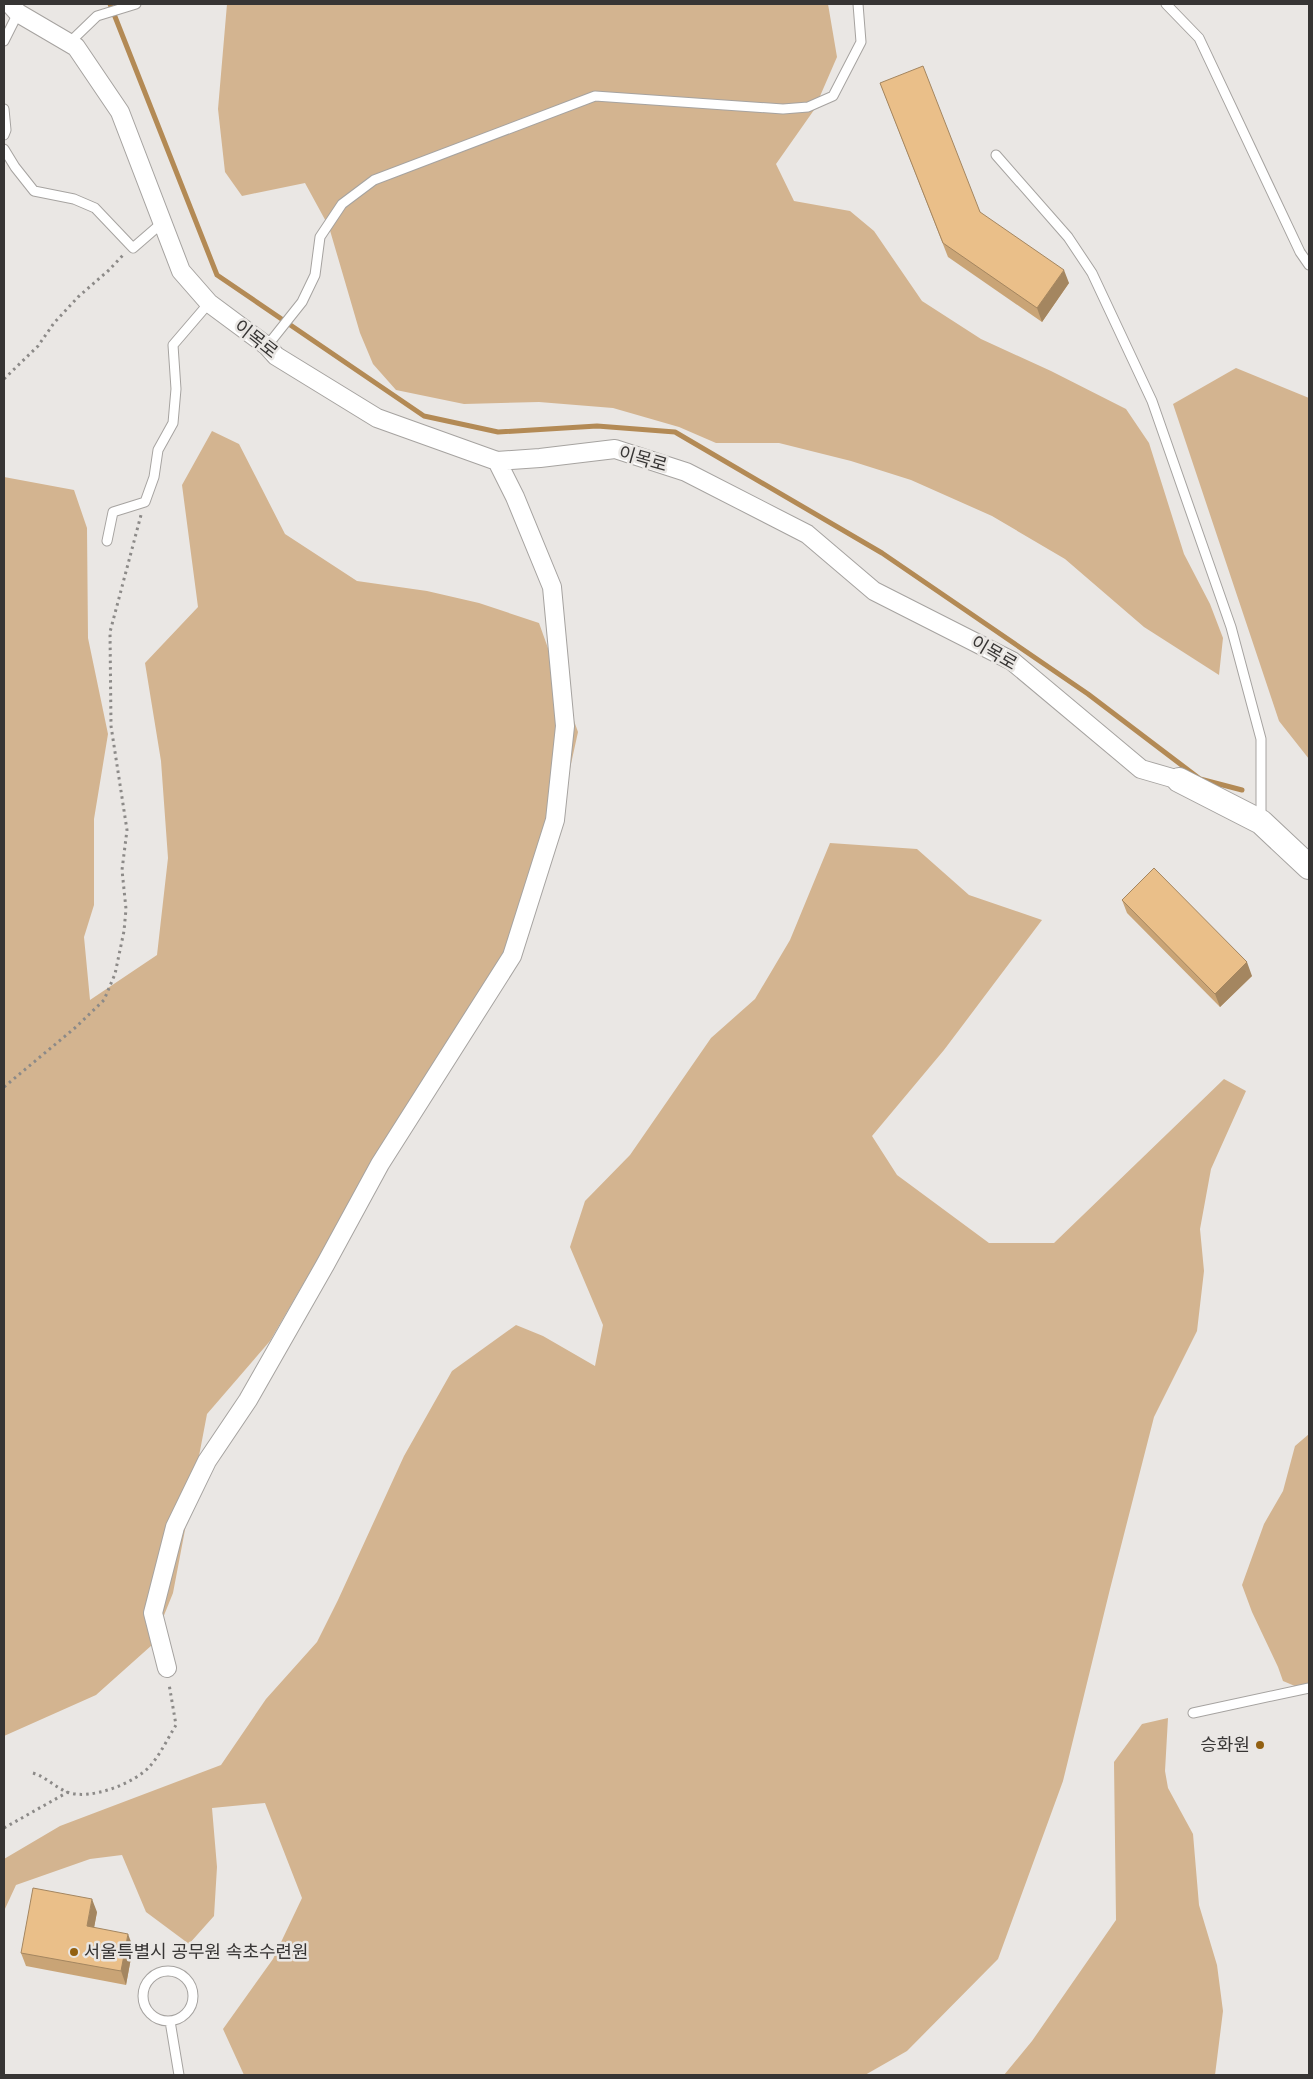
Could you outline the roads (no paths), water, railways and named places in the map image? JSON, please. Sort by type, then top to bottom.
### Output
[{"type":"street","name":"이목로","points":[[14,8],[76,47],[120,112],[182,271],[209,303],[267,346],[276,356],[377,418],[497,461],[615,449],[686,472],[807,534],[874,591],[1012,660],[1141,770],[1179,780],[1261,822],[1309,867]]},
{"type":"street","points":[[167,1668],[154,1613],[175,1527],[207,1461],[253,1392],[380,1164],[512,956],[554,820],[565,726],[552,587],[515,497],[497,461]]},
{"type":"lane","points":[[69,43],[97,16],[136,4]]},
{"type":"lane","points":[[267,346],[302,302],[315,275],[320,236],[342,204],[374,180],[595,96],[783,109],[808,107],[833,96],[861,42],[858,4]]},
{"type":"lane","points":[[1166,4],[1199,38],[1300,252],[1309,265]]},
{"type":"lane","points":[[4,41],[14,8]]},
{"type":"lane","points":[[4,109],[6,130],[4,135]]},
{"type":"lane","points":[[4,149],[14,167],[34,191],[74,199],[95,208],[133,248],[163,222]]},
{"type":"lane","points":[[996,155],[1068,237],[1092,273],[1152,401],[1231,627],[1261,739],[1261,822]]},
{"type":"lane","points":[[107,541],[113,512],[145,502],[154,477],[158,450],[173,423],[176,389],[173,345],[209,303]]},
{"type":"lane","points":[[1193,1714],[1309,1688]]},
{"type":"lane","points":[[163,1971],[172,1971],[182,1975],[190,1982],[193,1992],[193,2002],[188,2012],[180,2018],[170,2021],[160,2020],[152,2016],[146,2008],[143,1999],[143,1990],[147,1982],[154,1975],[163,1971]]},
{"type":"lane","points":[[170,2021],[179,2075]]},
{"type":"waterway","points":[[110,4],[217,275],[424,416],[498,432],[597,426],[675,432],[882,553],[1088,694],[1200,779],[1242,790]]},
{"type":"place","name":"승화원","points":[[1260,1745]]},
{"type":"place","name":"서울특별시 공무원 속초수련원","points":[[74,1952]]}]
